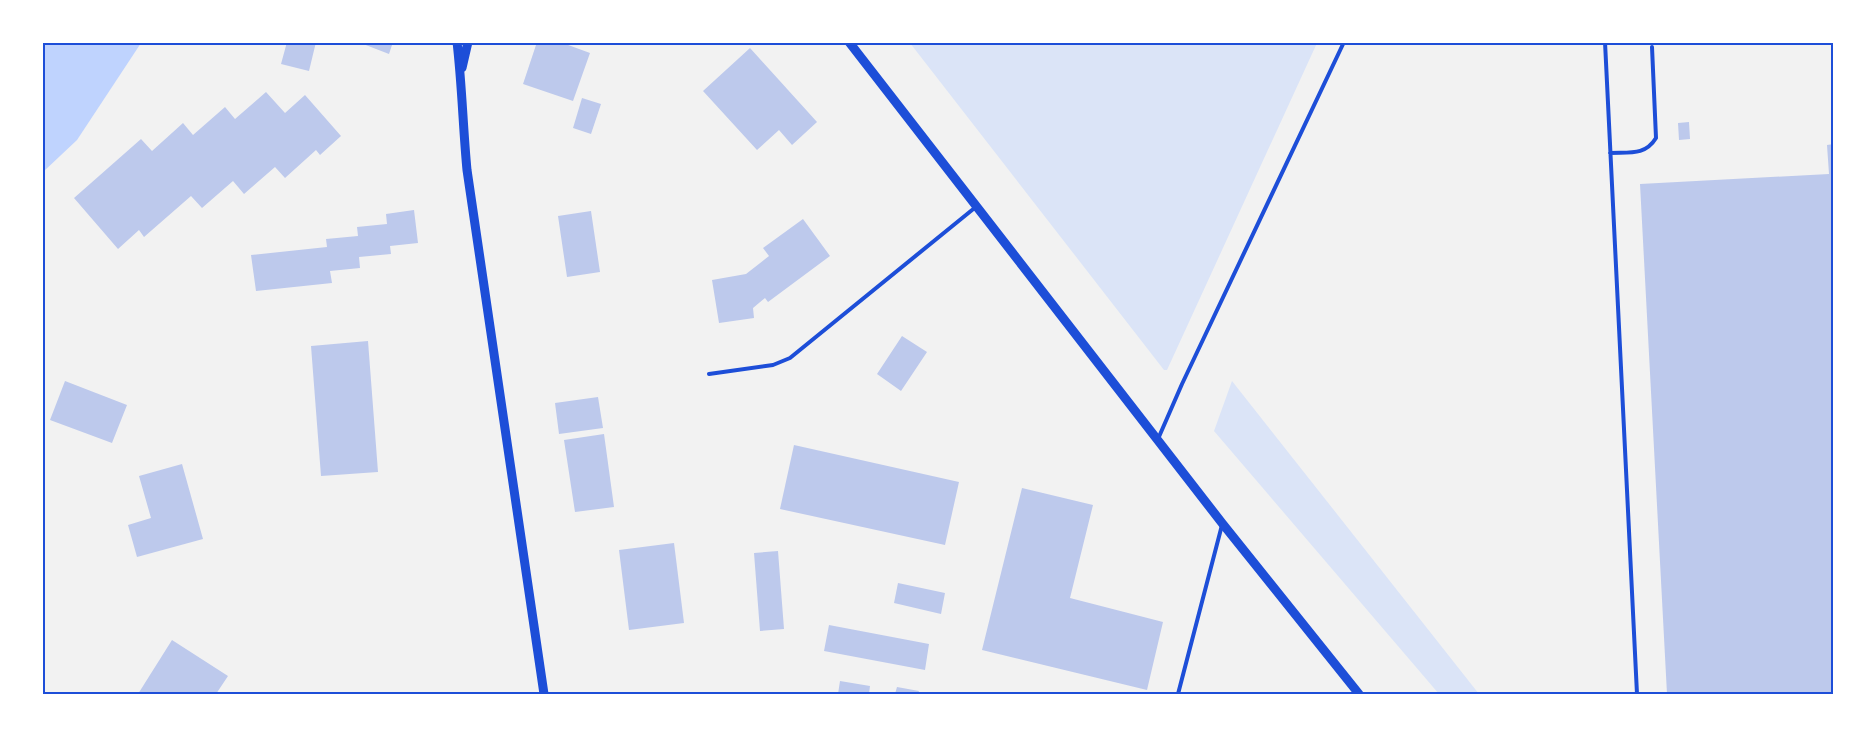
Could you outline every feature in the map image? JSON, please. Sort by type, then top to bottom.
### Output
[{"type":"street","points":[[457,42],[467,170],[544,694]]},
{"type":"street","points":[[460,73],[468,42]]},
{"type":"street","points":[[849,42],[1222,523],[1359,694]]},
{"type":"lane","points":[[1158,440],[1182,384],[1344,42]]},
{"type":"lane","points":[[1605,42],[1637,694]]},
{"type":"lane","points":[[1610,153],[1645,150],[1656,138],[1652,47]]},
{"type":"lane","points":[[709,374],[773,365],[790,358],[977,206]]},
{"type":"lane","points":[[1178,694],[1222,523]]},
{"type":"shaded area","points":[[910,43],[1317,43],[1167,370],[1164,370]]},
{"type":"shaded area","points":[[1232,381],[1479,694],[1439,694],[1214,431]]},
{"type":"water","points":[[43,42],[141,43],[77,140],[43,172]]},
{"type":"building","points":[[287,42],[316,42],[309,71],[281,64]]},
{"type":"building","points":[[358,42],[393,42],[389,54]]},
{"type":"building","points":[[537,42],[560,42],[590,53],[573,101],[523,84]]},
{"type":"building","points":[[750,48],[817,122],[792,145],[779,130],[757,150],[703,91]]},
{"type":"building","points":[[266,92],[285,113],[305,95],[341,136],[320,155],[316,150],[285,178],[275,167],[244,194],[233,181],[202,208],[191,196],[144,237],[139,230],[118,249],[74,198],[141,139],[152,151],[183,123],[193,135],[225,107],[235,119]]},
{"type":"building","points":[[582,98],[601,104],[591,134],[573,128]]},
{"type":"building","points":[[1689,122],[1690,139],[1679,140],[1678,123]]},
{"type":"building","points":[[1834,144],[1834,694],[1667,694],[1640,184],[1829,174],[1827,145]]},
{"type":"building","points":[[414,210],[418,243],[390,246],[391,254],[359,257],[360,268],[330,271],[332,283],[256,291],[251,255],[327,247],[326,239],[358,236],[357,227],[387,224],[386,214]]},
{"type":"building","points":[[591,211],[600,272],[567,277],[558,216]]},
{"type":"building","points":[[803,219],[830,256],[768,302],[765,298],[753,308],[754,318],[719,323],[712,280],[746,274],[769,256],[763,248]]},
{"type":"building","points":[[902,336],[927,352],[901,391],[877,374]]},
{"type":"building","points":[[368,341],[378,472],[321,476],[311,346]]},
{"type":"building","points":[[65,381],[127,405],[112,443],[50,420]]},
{"type":"building","points":[[598,397],[603,428],[559,434],[555,403]]},
{"type":"building","points":[[604,434],[614,507],[575,512],[564,440]]},
{"type":"building","points":[[794,445],[959,482],[945,545],[780,509]]},
{"type":"building","points":[[182,464],[203,539],[137,557],[128,525],[151,518],[139,476]]},
{"type":"building","points":[[1022,488],[1093,505],[1070,598],[1163,622],[1147,690],[982,650]]},
{"type":"building","points":[[674,543],[684,623],[629,630],[619,550]]},
{"type":"building","points":[[778,551],[784,629],[760,631],[754,553]]},
{"type":"building","points":[[898,583],[945,593],[941,614],[894,603]]},
{"type":"building","points":[[829,625],[929,644],[925,670],[824,651]]},
{"type":"building","points":[[172,640],[228,676],[216,694],[138,694]]},
{"type":"building","points":[[840,681],[870,686],[869,694],[838,694]]},
{"type":"building","points":[[897,687],[919,691],[918,694],[895,694]]}]
